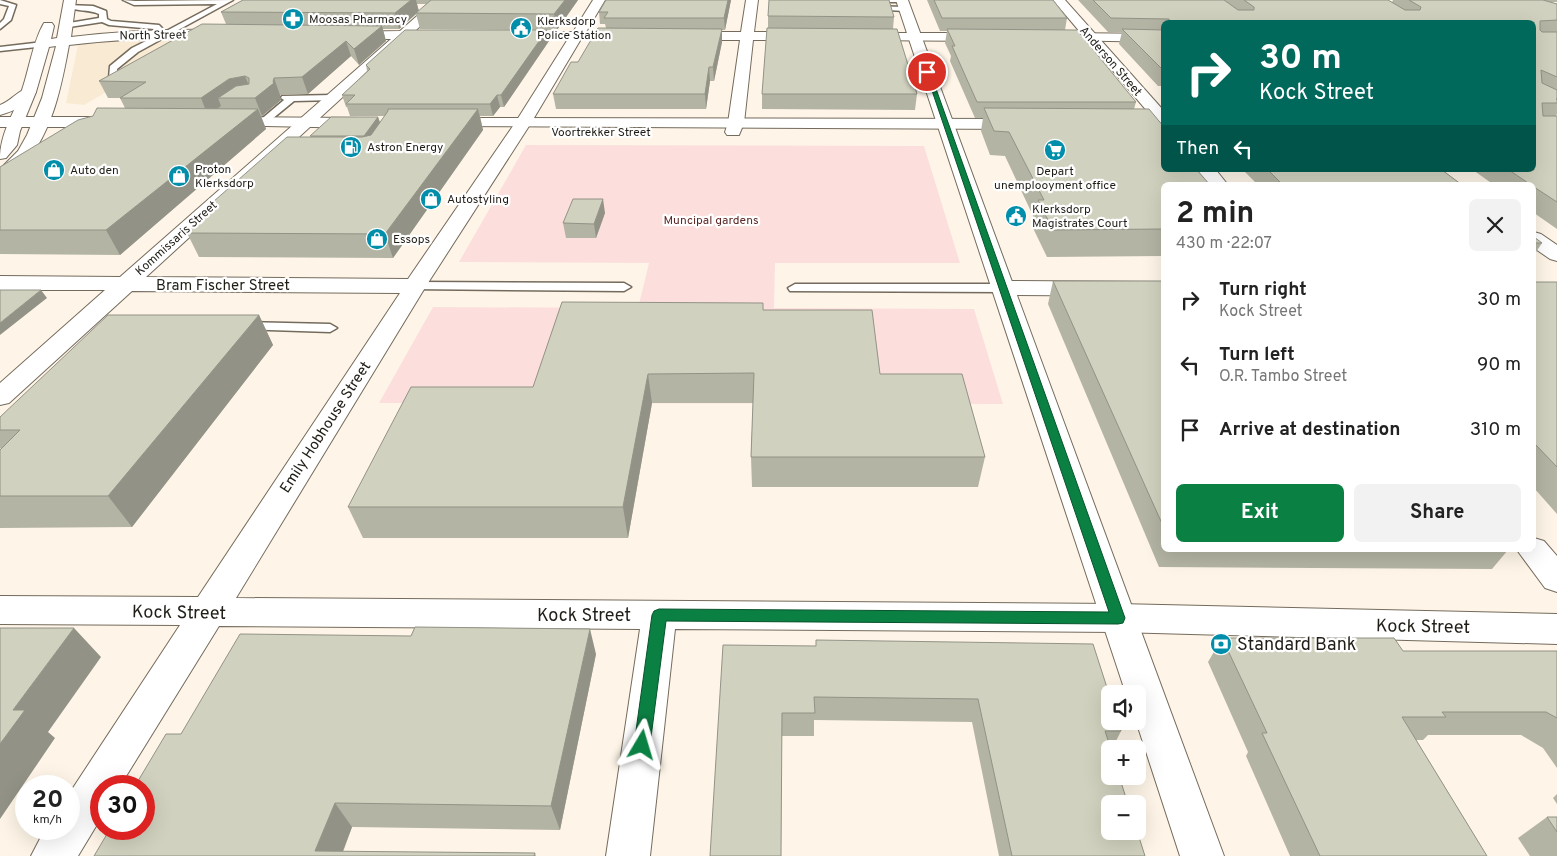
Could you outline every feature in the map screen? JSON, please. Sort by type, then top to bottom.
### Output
[{"type":"street","name":"Emily Hobhouse Street","points":[[53,856],[207,612],[520,127],[599,0]]},
{"type":"street","points":[[734,128],[752,0]]},
{"type":"street","name":"Anderson Street","points":[[1059,0],[1091,38],[1158,128]]},
{"type":"street","points":[[0,180],[26,153],[40,126],[65,34],[70,3]]},
{"type":"street","points":[[903,3],[1202,856]]},
{"type":"street","name":"Kommissaris Street","points":[[0,397],[92,324],[124,284],[405,35],[433,5]]},
{"type":"street","points":[[0,154],[9,145],[7,126],[29,92],[52,9]]},
{"type":"street","name":"North Street","points":[[43,44],[65,34],[112,36],[168,32],[239,34]]},
{"type":"street","points":[[336,35],[452,35]]},
{"type":"street","points":[[500,35],[643,36]]},
{"type":"street","points":[[672,36],[816,36]]},
{"type":"street","points":[[846,36],[993,37]]},
{"type":"street","points":[[1052,37],[1161,38]]},
{"type":"street","points":[[0,110],[12,106],[29,92]]},
{"type":"street","points":[[303,127],[263,122],[209,126],[303,127],[377,127]]},
{"type":"street","points":[[7,126],[120,128]]},
{"type":"street","points":[[40,126],[120,128]]},
{"type":"street","name":"Voortrekker Street","points":[[426,127],[1032,129]]},
{"type":"street","points":[[67,139],[120,128]]},
{"type":"street","points":[[0,180],[46,148]]},
{"type":"street","points":[[1208,172],[1216,182]]},
{"type":"street","points":[[1536,239],[1557,255]]},
{"type":"street","name":"Bram Fischer Street","points":[[0,283],[416,286]]},
{"type":"street","points":[[1003,288],[1161,289]]},
{"type":"street","points":[[1534,552],[1557,579]]},
{"type":"street","name":"Kock Street","points":[[0,610],[1118,618],[1557,628]]},
{"type":"street","points":[[628,856],[659,615]]},
{"type":"lane","points":[[126,0],[134,3],[229,1]]},
{"type":"lane","points":[[854,0],[903,3]]},
{"type":"lane","points":[[136,72],[124,78],[113,78],[113,68],[117,62],[135,50],[229,1]]},
{"type":"lane","points":[[0,2],[13,5],[13,7],[7,20],[0,27]]},
{"type":"lane","points":[[70,3],[98,10],[102,13],[103,20]]},
{"type":"lane","points":[[858,8],[903,3]]},
{"type":"lane","points":[[65,34],[103,20],[156,27],[158,28],[154,34]]},
{"type":"lane","points":[[112,36],[122,24]]},
{"type":"lane","points":[[184,44],[200,34]]},
{"type":"lane","points":[[0,49],[43,44]]},
{"type":"lane","points":[[263,122],[283,103],[333,98]]},
{"type":"lane","points":[[270,154],[290,154]]},
{"type":"lane","points":[[416,286],[624,287]]},
{"type":"lane","points":[[794,288],[1003,288]]},
{"type":"lane","points":[[225,326],[330,328]]},
{"type":"shaded area","points":[[200,37],[84,105],[66,103],[78,45],[126,38]]},
{"type":"green space","name":"Muncipal gardens","points":[[526,145],[924,146],[960,263],[775,263],[774,308],[974,309],[1003,404],[379,403],[433,307],[638,308],[649,263],[459,262]]},
{"type":"building","points":[[243,0],[411,0],[395,13],[221,12]]},
{"type":"building","points":[[431,0],[565,0],[554,14],[416,13]]},
{"type":"building","points":[[606,0],[728,0],[724,18],[604,18],[608,12],[599,12]]},
{"type":"building","points":[[769,0],[889,0],[894,17],[768,16]]},
{"type":"building","points":[[934,0],[1053,0],[1067,18],[942,18]]},
{"type":"building","points":[[1093,0],[1224,0],[1238,10],[1254,10],[1254,7],[1244,0],[1388,0],[1405,10],[1420,10],[1421,7],[1409,0],[1543,0],[1557,4],[1557,20],[1540,21],[1540,30],[1542,32],[1557,32],[1557,77],[1541,70],[1542,83],[1557,90],[1557,103],[1542,103],[1543,116],[1557,116],[1557,202],[1536,188],[1536,182],[1527,182],[1512,172],[1536,172],[1536,20],[1169,20],[1111,18]]},
{"type":"building","points":[[202,24],[382,26],[354,49],[346,41],[302,77],[274,78],[274,83],[255,98],[218,98],[236,86],[249,84],[249,78],[245,76],[229,79],[201,98],[120,98],[146,82],[99,81]]},
{"type":"building","points":[[598,28],[722,29],[713,67],[709,67],[705,94],[553,94],[571,62],[578,62]]},
{"type":"building","points":[[767,28],[897,29],[917,94],[762,94]]},
{"type":"building","points":[[947,29],[1077,30],[1136,102],[977,102],[952,46],[955,46]]},
{"type":"building","points":[[1122,29],[1161,30],[1161,68]]},
{"type":"building","points":[[405,30],[547,30],[501,95],[497,95],[490,104],[346,104],[355,95],[342,95],[370,69],[366,65]]},
{"type":"building","points":[[97,108],[258,109],[106,230],[0,230],[0,167],[78,120],[93,116]]},
{"type":"building","points":[[984,108],[1149,109],[1161,123],[1161,172],[1199,172],[1207,182],[1161,182],[1161,229],[1053,230],[1038,200],[1044,200],[1009,132],[994,131]]},
{"type":"building","points":[[388,109],[478,109],[385,234],[187,233],[213,209],[205,209],[287,137],[362,137],[371,135]]},
{"type":"building","points":[[331,117],[378,117],[364,136],[310,136]]},
{"type":"building","points":[[1270,172],[1445,172],[1458,182],[1280,182]]},
{"type":"building","points":[[573,199],[603,199],[594,224],[563,223]]},
{"type":"building","points":[[1053,281],[1161,281],[1161,521]]},
{"type":"building","points":[[1536,282],[1557,282],[1557,467],[1536,445]]},
{"type":"building","points":[[0,290],[41,290],[0,323]]},
{"type":"building","points":[[562,302],[763,303],[763,310],[872,310],[880,374],[962,374],[985,457],[751,457],[754,373],[648,374],[623,507],[348,507],[411,387],[533,387]]},
{"type":"building","points":[[108,315],[259,315],[108,496],[0,496],[0,450],[20,430],[0,430],[0,417]]},
{"type":"building","points":[[415,627],[590,629],[551,806],[335,803],[315,851],[535,853],[534,856],[94,856],[103,840],[155,840],[155,775],[142,775],[166,734],[181,734],[240,634],[411,636]]},
{"type":"building","points":[[0,628],[74,628],[13,710],[25,710],[0,744]]},
{"type":"building","points":[[1222,638],[1394,638],[1403,651],[1557,651],[1557,718],[1546,712],[1442,712],[1446,717],[1402,717],[1487,856],[1320,856],[1262,733],[1267,733]]},
{"type":"building","points":[[816,640],[1093,644],[1106,685],[1101,685],[1101,730],[1121,731],[1105,731],[1108,740],[1101,740],[1101,785],[1122,785],[1125,795],[1101,795],[1101,840],[1140,840],[1145,856],[1012,856],[978,699],[814,697],[815,713],[782,713],[781,856],[710,856],[723,645],[816,646]]},
{"type":"building","points":[[1547,817],[1557,817],[1557,832]]},
{"type":"place","name":"Moosas Pharmacy","points":[[293,19]]},
{"type":"place","name":"Klerksdorp Police Station","points":[[521,28]]},
{"type":"place","name":"Astron Energy","points":[[351,147]]},
{"type":"place","name":"Depart unemplooyment office","points":[[1055,150]]},
{"type":"place","name":"Auto den","points":[[54,170]]},
{"type":"place","name":"Proton Klerksdorp","points":[[179,176]]},
{"type":"place","name":"Autostyling","points":[[431,199]]},
{"type":"place","name":"Klerksdorp Magistrates Court","points":[[1016,216]]},
{"type":"place","name":"Essops","points":[[377,239]]},
{"type":"place","name":"Standard Bank","points":[[1221,644]]},
{"type":"route","points":[[642,745],[659,615],[1118,618],[927,72]]}]
